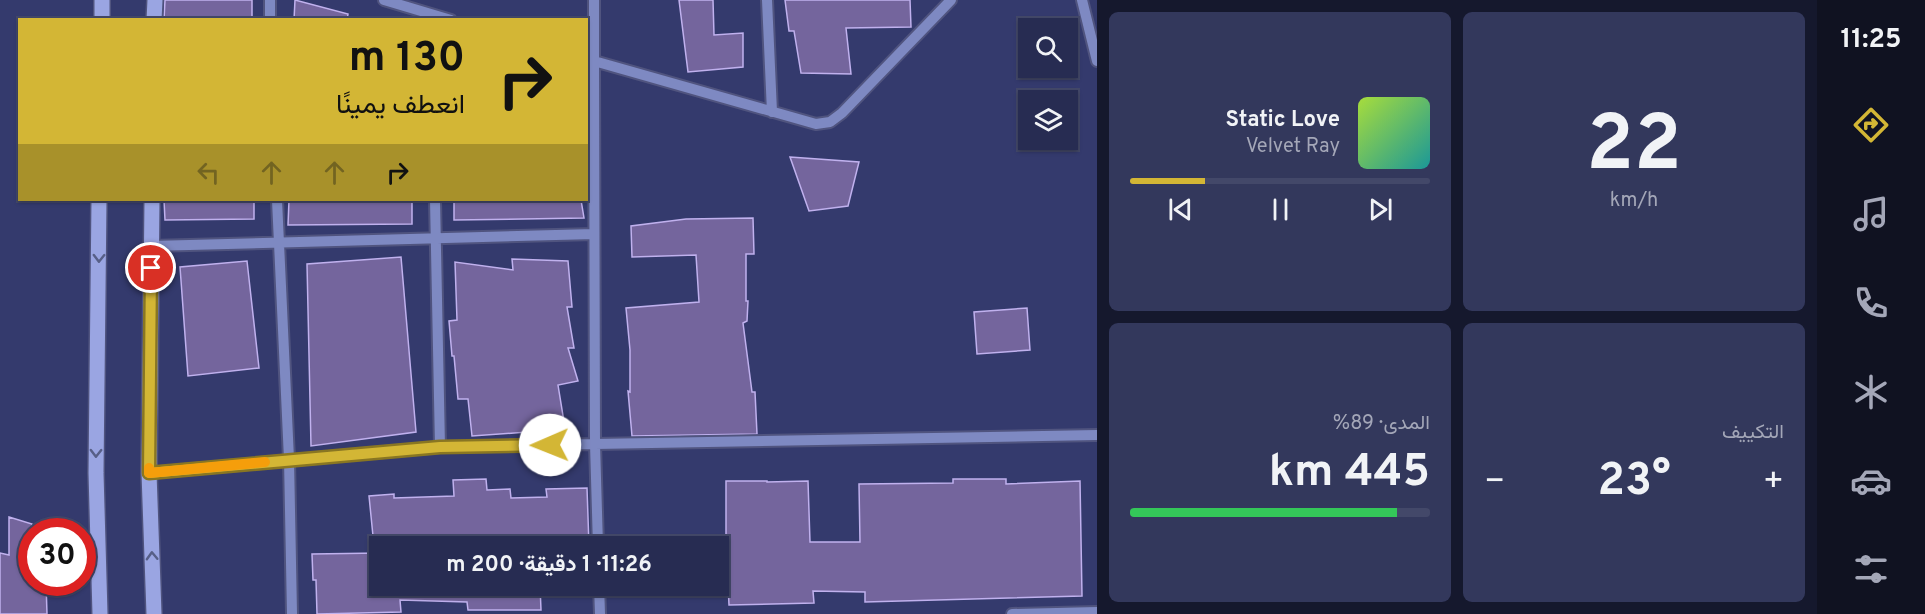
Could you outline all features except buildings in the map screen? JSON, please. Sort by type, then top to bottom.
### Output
[{"type":"main road","points":[[102,0],[102,18]]},
{"type":"main road","points":[[154,18],[155,0]]},
{"type":"main road","points":[[99,201],[96,473],[100,614]]},
{"type":"main road","points":[[152,201],[149,473],[154,614]]},
{"type":"street","points":[[270,0],[270,18]]},
{"type":"street","points":[[384,0],[431,17]]},
{"type":"street","points":[[594,0],[590,60],[597,536]]},
{"type":"street","points":[[767,0],[772,112]]},
{"type":"street","points":[[590,60],[816,124],[830,122],[842,113],[951,0]]},
{"type":"street","points":[[1082,0],[1097,61]]},
{"type":"street","points":[[277,201],[289,459],[292,614]]},
{"type":"street","points":[[435,201],[440,447]]},
{"type":"street","points":[[151,246],[594,234]]},
{"type":"street","points":[[149,473],[440,447],[1097,435]]},
{"type":"street","points":[[599,596],[600,614]]},
{"type":"street","points":[[1012,614],[1097,612]]},
{"type":"slow traffic","points":[[149,468],[149,473],[265,462]]},
{"type":"route","points":[[151,268],[149,473],[440,447],[550,445]]}]
